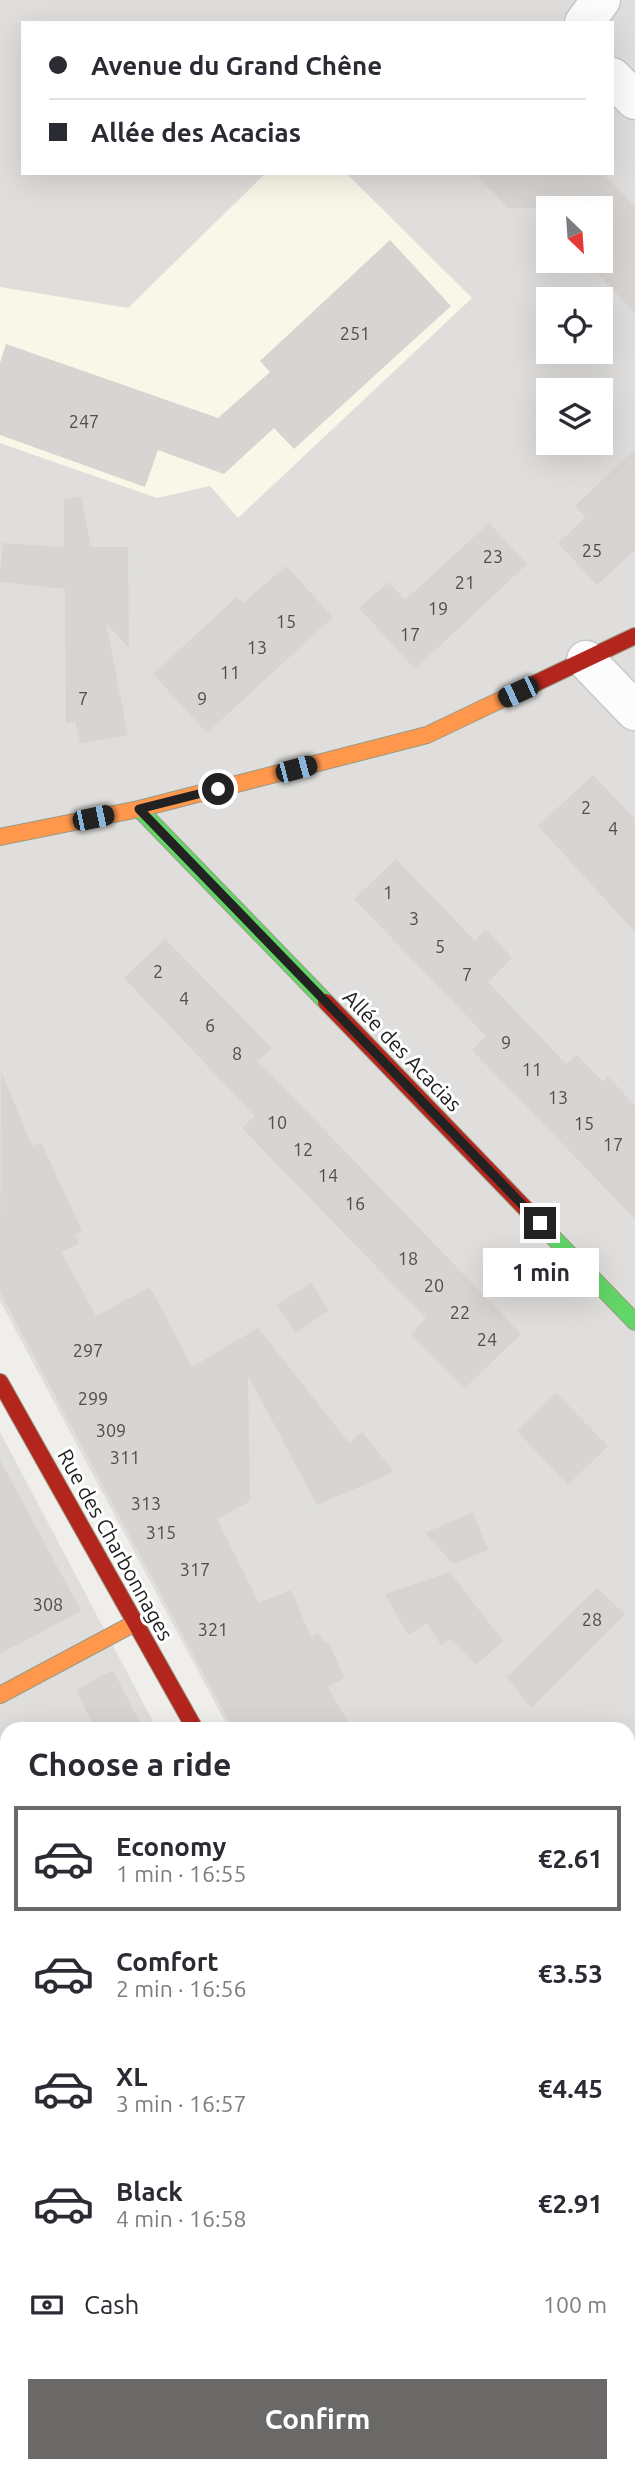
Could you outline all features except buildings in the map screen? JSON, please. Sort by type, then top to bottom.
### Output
[{"type":"street","points":[[585,21],[601,0]]},
{"type":"street","points":[[614,79],[635,100]]},
{"type":"street","points":[[0,837],[139,809],[427,735],[635,636]]},
{"type":"street","points":[[586,660],[635,711]]},
{"type":"street","name":"Allée des Acacias","points":[[139,809],[635,1322]]},
{"type":"street","name":"Rue des Charbonnages","points":[[0,1382],[191,1722]]},
{"type":"street","points":[[0,1695],[134,1624]]},
{"type":"shaded area","points":[[0,0],[635,0],[635,1722],[225,1722],[0,1301]]},
{"type":"shaded area","points":[[264,175],[348,175],[472,298],[238,518],[210,486],[157,498],[0,443],[0,287],[128,308]]},
{"type":"shaded area","points":[[0,1432],[153,1722],[0,1722]]},
{"type":"traffic: fast","points":[[139,809],[326,1002]]},
{"type":"traffic: fast","points":[[549,1233],[635,1322]]},
{"type":"traffic: slow","points":[[0,837],[139,809],[427,735],[515,693]]},
{"type":"traffic: slow","points":[[0,1695],[133,1624]]},
{"type":"traffic: jam","points":[[515,693],[635,636]]},
{"type":"traffic: jam","points":[[326,1002],[549,1233]]},
{"type":"traffic: jam","points":[[0,1382],[191,1722]]},
{"type":"route","points":[[218,789],[139,809],[540,1223]]}]
